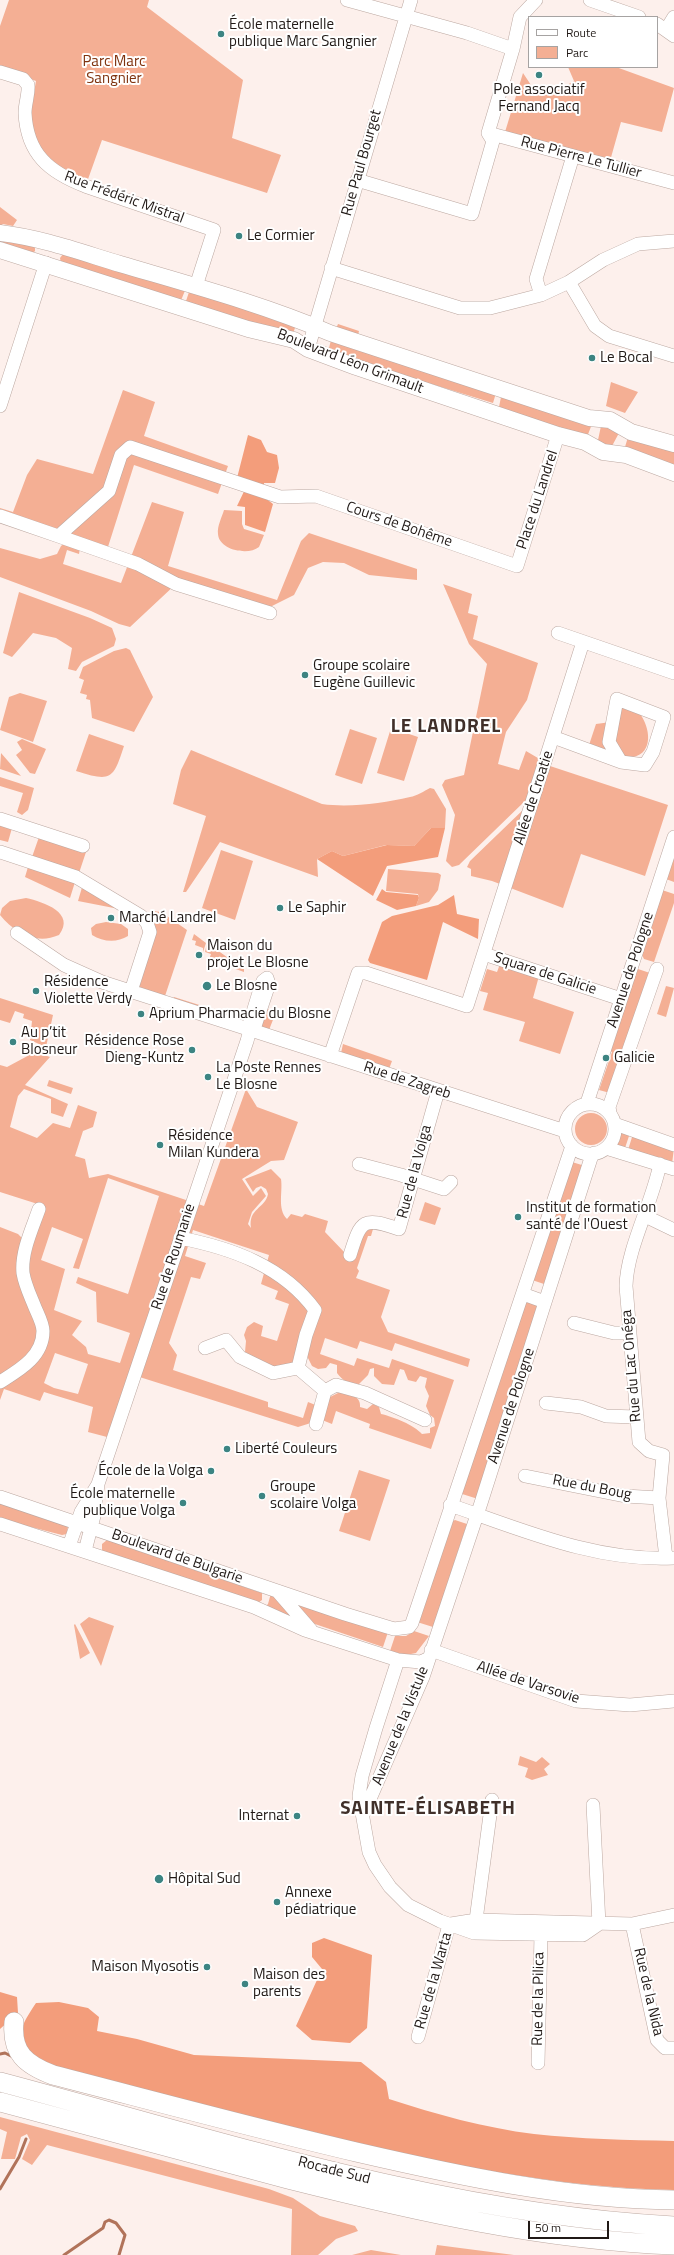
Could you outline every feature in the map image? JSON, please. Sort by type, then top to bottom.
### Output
[{"type":"highway","points":[[0,2037],[14,2022],[14,2039],[22,2057],[32,2066],[41,2070],[259,2129],[472,2178],[555,2190],[674,2200]]},
{"type":"highway","name":"Rocade Sud","points":[[0,2082],[326,2169],[446,2197],[585,2220],[674,2226]]},
{"type":"highway","name":"Rocade Sud","points":[[0,2102],[345,2193],[447,2216],[571,2237],[674,2245]]},
{"type":"main road","name":"Boulevard Léon Grimault","points":[[0,233],[36,238],[196,286],[301,320],[314,326],[589,418],[610,420],[631,432],[674,444]]},
{"type":"main road","points":[[46,263],[52,243]]},
{"type":"main road","name":"Boulevard Léon Grimault","points":[[0,250],[46,263],[248,329],[278,334],[294,340],[308,349],[389,378],[558,435],[585,442],[603,452],[626,455],[674,473]]},
{"type":"street","points":[[347,0],[405,18],[467,33],[513,49]]},
{"type":"street","name":"Rue Paul Bourget","points":[[308,349],[411,0]]},
{"type":"street","points":[[357,180],[472,214],[493,141],[488,133],[513,49],[520,17],[536,0]]},
{"type":"street","points":[[596,1],[636,16]]},
{"type":"street","points":[[666,30],[674,17]]},
{"type":"street","name":"Rue Frédéric Mistral","points":[[0,72],[23,79],[28,85],[25,113],[32,144],[41,159],[52,170],[64,178],[85,186],[214,230],[196,286]]},
{"type":"street","name":"Rue Pierre Le Tullier","points":[[488,133],[674,183]]},
{"type":"street","points":[[541,295],[536,279],[573,156]]},
{"type":"street","points":[[331,268],[460,308],[490,308],[541,295],[569,282],[603,260],[638,244],[674,241]]},
{"type":"street","points":[[0,406],[46,263]]},
{"type":"street","points":[[569,282],[595,326],[609,336],[674,356]]},
{"type":"street","name":"Place du Landrel","points":[[517,566],[558,435]]},
{"type":"street","name":"Cours de Bohême","points":[[61,537],[63,532],[109,491],[121,455],[130,448],[280,497],[316,496],[517,566]]},
{"type":"street","points":[[0,516],[138,564],[176,584],[270,613]]},
{"type":"street","points":[[558,633],[674,672]]},
{"type":"street","name":"Allée de Croatie","points":[[484,954],[583,642]]},
{"type":"street","points":[[553,737],[621,762],[645,765],[653,752],[664,717],[616,699],[609,742],[621,762]]},
{"type":"street","points":[[0,819],[83,846]]},
{"type":"street","name":"Avenue de Pologne","points":[[587,1103],[674,836]]},
{"type":"street","points":[[0,852],[76,877],[141,916],[147,923],[150,932],[131,991]]},
{"type":"street","name":"Rue de Zagreb","points":[[17,933],[64,965],[79,973],[250,1030],[564,1131]]},
{"type":"street","name":"Square de Galicie","points":[[330,1056],[358,973],[366,973],[467,1006],[484,954],[621,1000]]},
{"type":"street","name":"Avenue de Pologne","points":[[612,1118],[610,1106],[657,969]]},
{"type":"street","name":"Rue de Roumanie","points":[[85,1552],[91,1528],[98,1484],[250,1030]]},
{"type":"street","name":"Rue de la Volga","points":[[350,1255],[357,1231],[362,1225],[370,1222],[380,1223],[399,1230],[412,1179],[438,1091]]},
{"type":"street","points":[[612,1118],[614,1137],[606,1148],[594,1154],[582,1153],[572,1146],[564,1131],[569,1114],[580,1105],[587,1103],[600,1105],[612,1118],[674,1145]]},
{"type":"street","name":"Avenue de Pologne","points":[[406,1629],[412,1623],[450,1505],[523,1294],[572,1146]]},
{"type":"street","points":[[606,1148],[674,1169]]},
{"type":"street","name":"Avenue de Pologne","points":[[430,1654],[478,1514],[591,1158],[594,1154]]},
{"type":"street","points":[[359,1164],[444,1189],[451,1182]]},
{"type":"street","name":"Rue du Lac Onéga","points":[[660,1164],[645,1216],[626,1271],[628,1333],[639,1442],[649,1451],[668,1454],[659,1498],[670,1558]]},
{"type":"street","points":[[0,1382],[21,1369],[34,1357],[41,1344],[43,1330],[25,1283],[23,1268],[24,1253],[39,1209]]},
{"type":"street","points":[[645,1216],[674,1230]]},
{"type":"street","points":[[180,1238],[210,1244],[272,1270],[287,1280],[315,1310],[306,1335],[298,1368]]},
{"type":"street","points":[[523,1294],[545,1302]]},
{"type":"street","points":[[574,1323],[614,1333],[628,1333]]},
{"type":"street","points":[[205,1348],[226,1340],[240,1357],[273,1373],[298,1368]]},
{"type":"street","points":[[298,1368],[325,1391]]},
{"type":"street","points":[[316,1424],[325,1391],[336,1385],[365,1393],[425,1420]]},
{"type":"street","points":[[546,1403],[581,1408],[606,1416],[636,1417]]},
{"type":"street","name":"Rue du Boug","points":[[525,1476],[625,1496],[659,1498]]},
{"type":"street","name":"Rue de Roumanie","points":[[69,1546],[81,1512],[98,1484]]},
{"type":"street","name":"Boulevard de Bulgarie","points":[[0,1498],[263,1587],[394,1629],[406,1629]]},
{"type":"street","points":[[450,1505],[585,1550],[635,1558],[670,1558]]},
{"type":"street","name":"Boulevard de Bulgarie","points":[[0,1524],[254,1606],[280,1617],[292,1625],[311,1630],[398,1660],[421,1662],[430,1654]]},
{"type":"street","points":[[254,1606],[260,1606],[266,1600],[263,1587]]},
{"type":"street","name":"Boulevard de Bulgarie","points":[[277,1591],[311,1630]]},
{"type":"street","name":"Allée de Varsovie","points":[[430,1654],[576,1701],[630,1705],[674,1701]]},
{"type":"street","name":"Avenue de la Vistule","points":[[363,1814],[423,1677],[430,1654]]},
{"type":"street","name":"Avenue de la Vistule","points":[[398,1660],[362,1776],[359,1796],[369,1852],[375,1865],[390,1887],[408,1905],[449,1925],[474,1933],[583,1935],[599,1924]]},
{"type":"street","points":[[476,1920],[492,1800]]},
{"type":"street","points":[[593,1805],[599,1924]]},
{"type":"street","points":[[449,1925],[476,1920],[632,1924],[674,1915]]},
{"type":"street","name":"Rue de la Nida","points":[[632,1924],[657,2040],[665,2048],[674,2048]]},
{"type":"street","name":"Rue de la Warta","points":[[418,2037],[449,1925]]},
{"type":"street","name":"Rue de la Pilica","points":[[538,2063],[541,1935]]},
{"type":"green space","name":"Parc Marc Sangnier","points":[[9,0],[149,0],[147,7],[243,80],[232,138],[281,155],[267,193],[102,140],[87,182],[67,174],[47,159],[38,145],[30,115],[36,81],[0,67],[0,26]]},
{"type":"green space","points":[[568,68],[619,68],[674,88],[662,132],[621,122],[610,161],[505,132],[523,73],[533,88],[555,92],[574,81]]},
{"type":"green space","points":[[0,207],[17,220],[13,226],[3,224],[0,226]]},
{"type":"green space","points":[[0,237],[35,247],[35,251],[33,253],[0,245]]},
{"type":"green space","points":[[63,254],[186,288],[180,303],[61,263],[60,258]]},
{"type":"green space","points":[[190,289],[298,320],[292,336],[185,304]]},
{"type":"green space","points":[[338,324],[359,331],[358,335],[336,329]]},
{"type":"green space","points":[[332,336],[496,393],[493,403],[328,352]]},
{"type":"green space","points":[[611,382],[638,392],[625,413],[606,406]]},
{"type":"green space","points":[[123,390],[155,402],[144,436],[228,466],[218,494],[134,465],[107,550],[0,514],[0,508],[13,512],[27,475],[37,459],[93,474]]},
{"type":"green space","points":[[501,397],[592,424],[587,437],[499,407]]},
{"type":"green space","points":[[603,424],[619,433],[612,446],[600,443],[598,440],[601,426]]},
{"type":"green space","points":[[628,437],[674,450],[674,467],[625,447]]},
{"type":"green space","points":[[152,502],[184,512],[168,566],[277,600],[301,541],[309,533],[417,569],[417,580],[369,575],[344,563],[323,562],[308,568],[294,595],[268,608],[176,584],[130,627],[0,577],[0,548],[40,559],[57,554],[61,546],[65,543],[80,548],[79,554],[67,550],[63,564],[121,583]]},
{"type":"green space","points":[[224,510],[242,511],[242,524],[244,529],[264,535],[259,547],[254,550],[241,551],[229,548],[223,544],[220,540],[218,531]]},
{"type":"green space","points":[[443,584],[472,594],[468,613],[478,616],[473,639],[538,663],[527,700],[506,732],[498,764],[519,770],[526,751],[543,761],[526,800],[459,865],[452,867],[446,861],[455,815],[442,785],[445,780],[464,775],[487,664],[469,644]]},
{"type":"green space","points":[[19,592],[90,618],[112,628],[116,639],[114,646],[82,662],[76,671],[68,669],[72,648],[56,638],[33,633],[12,657],[3,653]]},
{"type":"green space","points":[[126,648],[130,650],[153,697],[134,732],[92,718],[90,700],[86,699],[87,695],[80,693],[84,680],[79,678],[83,667],[114,651]]},
{"type":"green space","points":[[20,693],[47,701],[33,742],[0,730],[9,697]]},
{"type":"green space","points":[[621,704],[640,714],[646,726],[648,732],[647,745],[640,755],[629,757],[589,745],[596,724],[611,722]]},
{"type":"green space","points":[[391,728],[418,737],[404,781],[377,773]]},
{"type":"green space","points":[[350,729],[377,738],[362,784],[335,775]]},
{"type":"green space","points":[[89,734],[124,746],[117,766],[109,775],[97,777],[76,771]]},
{"type":"green space","points":[[22,739],[46,749],[35,774],[30,773],[16,755],[22,750],[17,742]]},
{"type":"green space","points":[[191,750],[322,804],[355,805],[378,803],[418,795],[430,788],[434,789],[446,809],[445,828],[431,828],[414,846],[386,845],[343,856],[332,851],[317,859],[318,877],[220,842],[186,892],[183,892],[206,816],[173,804],[181,770]]},
{"type":"green space","points":[[1,753],[21,776],[0,769]]},
{"type":"green space","points":[[550,766],[668,805],[645,876],[581,854],[563,908],[492,881],[471,876],[471,869],[467,867],[470,861],[526,807]]},
{"type":"green space","points":[[0,777],[34,788],[28,810],[22,815],[17,812],[23,793],[0,786]]},
{"type":"green space","points":[[0,824],[12,828],[8,842],[0,840]]},
{"type":"green space","points":[[39,837],[86,852],[79,873],[32,857]]},
{"type":"green space","points":[[221,850],[253,861],[235,920],[202,908]]},
{"type":"green space","points":[[674,853],[674,882],[666,879]]},
{"type":"green space","points":[[28,867],[75,882],[70,898],[25,877]]},
{"type":"green space","points":[[388,869],[438,873],[441,875],[438,890],[429,902],[416,906],[419,898],[418,894],[386,891]]},
{"type":"green space","points":[[83,884],[119,909],[78,901]]},
{"type":"green space","points":[[662,890],[674,894],[674,903],[654,962],[644,959],[641,953]]},
{"type":"green space","points":[[26,898],[41,902],[56,910],[61,915],[64,920],[63,927],[59,935],[42,939],[26,936],[12,927],[0,915],[2,908],[10,901]]},
{"type":"green space","points":[[152,911],[161,912],[187,930],[165,996],[137,987],[154,924],[153,919],[149,917]]},
{"type":"green space","points":[[106,922],[121,924],[128,929],[128,936],[119,940],[110,941],[92,935],[91,928],[96,924]]},
{"type":"green space","points":[[194,934],[206,943],[203,952],[203,948],[195,945],[196,941],[192,940]]},
{"type":"green space","points":[[207,943],[244,969],[244,972],[222,964],[222,961],[210,957],[211,954],[205,952]]},
{"type":"green space","points":[[500,964],[539,976],[533,998],[574,1012],[560,1054],[519,1041],[525,1022],[483,1010],[488,993],[480,991],[487,969],[497,972]]},
{"type":"green space","points":[[635,968],[650,973],[610,1093],[599,1090],[612,1052],[608,1050]]},
{"type":"green space","points":[[666,986],[674,988],[666,1017],[657,1014]]},
{"type":"green space","points":[[174,997],[231,1015],[229,1019],[172,1001]]},
{"type":"green space","points":[[0,998],[53,1015],[46,1047],[30,1040],[32,1021],[23,1018],[24,1014],[15,1011],[10,1023],[0,1020]]},
{"type":"green space","points":[[265,1008],[276,1012],[269,1030],[261,1027]]},
{"type":"green space","points":[[343,1044],[392,1061],[389,1069],[341,1053]]},
{"type":"green space","points":[[35,1052],[50,1057],[25,1085],[68,1104],[63,1117],[51,1113],[51,1099],[24,1089],[18,1096],[10,1127],[37,1138],[53,1123],[70,1128],[78,1105],[97,1112],[93,1127],[83,1131],[75,1156],[85,1159],[89,1178],[108,1174],[204,1206],[246,1089],[257,1107],[298,1122],[284,1160],[271,1161],[242,1179],[253,1196],[261,1188],[266,1196],[252,1212],[248,1224],[251,1228],[251,1221],[254,1212],[264,1203],[268,1194],[266,1189],[261,1186],[256,1188],[253,1192],[245,1179],[271,1169],[281,1179],[281,1205],[287,1219],[291,1214],[302,1217],[305,1214],[328,1221],[325,1232],[346,1254],[363,1229],[373,1229],[371,1236],[368,1236],[357,1268],[359,1271],[356,1278],[390,1290],[381,1317],[388,1332],[470,1359],[468,1367],[395,1343],[392,1351],[360,1341],[357,1349],[325,1338],[320,1354],[354,1366],[357,1358],[389,1368],[392,1359],[454,1380],[431,1449],[369,1428],[370,1424],[336,1411],[332,1424],[322,1420],[328,1398],[340,1392],[351,1395],[359,1400],[360,1407],[367,1409],[373,1404],[379,1407],[381,1414],[403,1422],[422,1434],[430,1433],[430,1428],[435,1426],[434,1418],[430,1415],[426,1406],[429,1396],[425,1387],[427,1378],[420,1376],[416,1382],[408,1380],[404,1370],[400,1369],[394,1385],[382,1384],[374,1376],[374,1368],[370,1369],[368,1375],[359,1384],[352,1383],[346,1382],[339,1376],[337,1373],[337,1365],[330,1363],[326,1368],[318,1369],[312,1366],[305,1352],[285,1368],[269,1367],[245,1352],[246,1341],[244,1335],[247,1327],[254,1322],[263,1326],[261,1336],[277,1341],[289,1304],[275,1299],[278,1291],[261,1284],[269,1255],[193,1230],[185,1256],[206,1263],[200,1279],[191,1277],[169,1343],[177,1355],[173,1370],[268,1402],[268,1407],[303,1418],[308,1402],[318,1406],[314,1422],[298,1427],[130,1374],[107,1437],[88,1432],[93,1407],[44,1392],[40,1401],[4,1389],[0,1400],[0,1227],[18,1234],[23,1239],[44,1206],[0,1192],[0,1065],[7,1067]],"holes":[[[108,1178],[159,1196],[128,1294],[78,1277],[76,1283],[96,1292],[97,1322],[130,1333],[120,1363],[88,1354],[86,1347],[72,1335],[82,1321],[54,1310],[65,1269],[41,1260],[52,1227],[83,1239],[73,1268],[79,1269]],[[55,1353],[88,1364],[78,1394],[54,1388],[44,1383]]]},
{"type":"green space","points":[[49,1080],[73,1088],[71,1094],[47,1086]]},
{"type":"green space","points":[[591,1113],[597,1114],[604,1120],[607,1129],[606,1135],[600,1142],[591,1145],[585,1144],[578,1138],[575,1129],[576,1123],[582,1116]]},
{"type":"green space","points":[[620,1130],[630,1133],[625,1148],[615,1145]]},
{"type":"green space","points":[[633,1134],[674,1148],[672,1164],[628,1150]]},
{"type":"green space","points":[[572,1162],[585,1166],[547,1285],[532,1280]]},
{"type":"green space","points":[[425,1202],[441,1208],[435,1225],[419,1220]]},
{"type":"green space","points":[[525,1300],[540,1304],[478,1499],[459,1493]]},
{"type":"green space","points":[[359,1470],[390,1480],[370,1541],[339,1531]]},
{"type":"green space","points":[[0,1503],[68,1526],[67,1534],[62,1535],[0,1519]]},
{"type":"green space","points":[[455,1520],[467,1524],[433,1627],[417,1622],[453,1521]]},
{"type":"green space","points":[[107,1540],[262,1593],[262,1600],[258,1603],[102,1552],[102,1544]]},
{"type":"green space","points":[[271,1593],[293,1619],[265,1607],[268,1604]]},
{"type":"green space","points":[[291,1600],[388,1632],[383,1647],[306,1621]]},
{"type":"green space","points":[[89,1617],[114,1626],[101,1666],[80,1624]]},
{"type":"green space","points":[[75,1624],[90,1653],[80,1659],[74,1625]]},
{"type":"green space","points":[[414,1631],[429,1636],[416,1653],[406,1655],[390,1651],[395,1636],[406,1636]]},
{"type":"green space","points":[[520,1756],[536,1762],[542,1757],[550,1764],[544,1769],[548,1775],[532,1780],[525,1777],[528,1768],[518,1765]]},
{"type":"green space","points":[[0,2117],[269,2189],[293,2198],[320,2216],[355,2226],[358,2231],[336,2239],[318,2255],[291,2255],[292,2209],[47,2145],[32,2165],[22,2159],[30,2140],[27,2134],[21,2137],[15,2159],[1,2159],[7,2132],[0,2129]]},
{"type":"green space","points":[[437,2245],[514,2255],[435,2255]]},
{"type":"green space","points":[[371,2250],[401,2255],[352,2255]]},
{"type":"shaded area","points":[[248,435],[261,440],[267,452],[277,455],[279,468],[275,483],[264,483],[264,497],[273,504],[265,532],[245,525],[245,507],[237,506],[249,481],[237,478]]},
{"type":"shaded area","points":[[431,828],[445,828],[438,857],[387,866],[373,896],[317,859],[332,851],[343,856],[387,845],[414,846]]},
{"type":"shaded area","points":[[382,889],[386,892],[418,895],[419,898],[416,906],[397,910],[376,900]]},
{"type":"shaded area","points":[[454,895],[457,914],[479,919],[478,939],[443,922],[427,980],[370,963],[368,960],[382,922],[392,916],[438,905]]},
{"type":"shaded area","points":[[324,1938],[372,1955],[367,2028],[350,2043],[312,2040],[296,2026],[322,1969],[312,1957],[312,1943]]},
{"type":"shaded area","points":[[0,1992],[17,1997],[18,2013],[0,2029]]},
{"type":"shaded area","points":[[59,2002],[88,2008],[99,2017],[97,2031],[137,2039],[194,2055],[361,2062],[386,2082],[389,2099],[442,2115],[479,2124],[551,2136],[674,2141],[674,2190],[630,2188],[542,2179],[454,2164],[289,2126],[42,2063],[23,2041],[21,2035],[22,2029],[29,2013],[36,2003]]},
{"type":"waterway","name":"Le Blosne","points":[[0,2054],[5,2053],[13,2057]]},
{"type":"waterway","name":"Le Blosne","points":[[0,2189],[19,2157],[26,2139]]},
{"type":"waterway","name":"Le Blosne","points":[[64,2255],[103,2228],[105,2222],[109,2220],[116,2223],[125,2235],[119,2255]]},
{"type":"place","name":"École maternelle publique Marc Sangnier","points":[[221,34]]},
{"type":"place","name":"Pole associatif Fernand Jacq","points":[[539,75]]},
{"type":"place","name":"Le Cormier","points":[[239,236]]},
{"type":"place","name":"Le Bocal","points":[[592,358]]},
{"type":"place","name":"Groupe scolaire Eugène Guillevic","points":[[305,675]]},
{"type":"place","name":"Le Saphir","points":[[280,908]]},
{"type":"place","name":"Marché Landrel","points":[[111,918]]},
{"type":"place","name":"Maison du projet Le Blosne","points":[[199,955]]},
{"type":"place","name":"Le Blosne","points":[[207,986]]},
{"type":"place","name":"Résidence Violette Verdy","points":[[36,991]]},
{"type":"place","name":"Aprium Pharmacie du Blosne","points":[[141,1014]]},
{"type":"place","name":"Au p’tit Blosneur","points":[[13,1042]]},
{"type":"place","name":"Résidence Rose Dieng-Kuntz","points":[[192,1050]]},
{"type":"place","name":"Galicie","points":[[606,1058]]},
{"type":"place","name":"La Poste Rennes Le Blosne","points":[[208,1077]]},
{"type":"place","name":"Résidence Milan Kundera","points":[[160,1145]]},
{"type":"place","name":"Institut de formation santé de l'Ouest","points":[[518,1217]]},
{"type":"place","name":"Liberté Couleurs","points":[[227,1449]]},
{"type":"place","name":"École de la Volga","points":[[211,1471]]},
{"type":"place","name":"Groupe scolaire Volga","points":[[262,1496]]},
{"type":"place","name":"École maternelle publique Volga","points":[[183,1503]]},
{"type":"place","name":"Internat","points":[[297,1816]]},
{"type":"place","name":"Hôpital Sud","points":[[159,1879]]},
{"type":"place","name":"Annexe pédiatrique","points":[[277,1902]]},
{"type":"place","name":"Maison Myosotis","points":[[207,1967]]},
{"type":"place","name":"Maison des parents","points":[[245,1984]]},
{"type":"district","name":"LE LANDREL","points":[[446,727]]},
{"type":"district","name":"SAINTE-ÉLISABETH","points":[[428,1809]]}]
